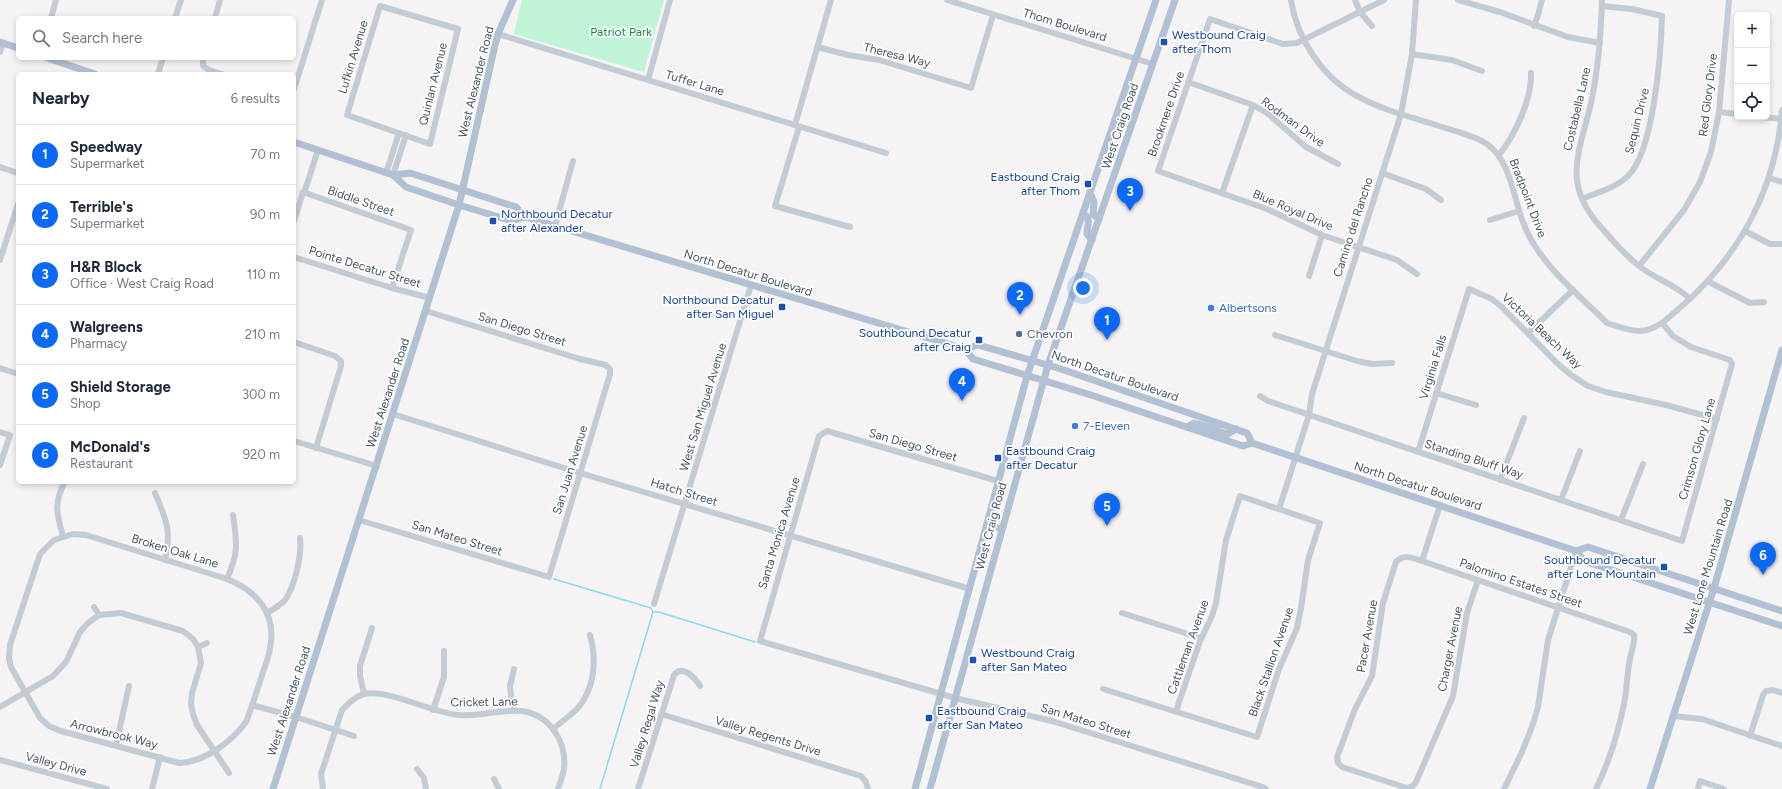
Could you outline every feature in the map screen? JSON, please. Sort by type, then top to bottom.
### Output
[{"type":"main road","name":"West Alexander Road","points":[[273,789],[459,205],[477,118],[498,34],[513,0]]},
{"type":"main road","name":"West Craig Road","points":[[915,789],[1027,376],[1156,0]]},
{"type":"main road","name":"West Craig Road","points":[[930,789],[1043,380],[1175,0]]},
{"type":"main road","points":[[1,42],[16,47]]},
{"type":"main road","points":[[53,60],[89,72]]},
{"type":"main road","name":"North Decatur Boulevard","points":[[296,143],[389,174],[406,187],[512,221],[524,217],[965,349],[978,345],[1048,365],[1236,429],[1247,434],[1252,443]]},
{"type":"main road","name":"North Decatur Boulevard","points":[[389,174],[410,173],[462,191],[516,207],[524,217]]},
{"type":"main road","points":[[1090,193],[1094,202],[1093,214],[1099,220]]},
{"type":"main road","points":[[1083,212],[1088,217],[1089,222],[1087,234],[1092,240]]},
{"type":"main road","name":"North Decatur Boulevard","points":[[965,349],[973,359],[1043,380],[1243,446],[1252,443],[1295,457],[1576,551],[1584,560],[1782,626]]},
{"type":"main road","name":"West Lone Mountain Road","points":[[1650,789],[1710,603],[1782,350]]},
{"type":"main road","points":[[1187,427],[1194,423],[1208,427],[1220,424]]},
{"type":"main road","points":[[1204,433],[1215,430],[1228,434],[1236,429]]},
{"type":"main road","points":[[987,524],[1002,529]]},
{"type":"main road","name":"North Decatur Boulevard","points":[[1576,551],[1588,547],[1782,611]]},
{"type":"street","points":[[51,16],[56,0]]},
{"type":"street","points":[[176,16],[181,0]]},
{"type":"street","points":[[216,16],[220,0]]},
{"type":"street","points":[[296,83],[322,0]]},
{"type":"street","points":[[648,80],[670,0]]},
{"type":"street","points":[[831,0],[775,206],[850,227]]},
{"type":"street","name":"Thom Boulevard","points":[[947,0],[1153,64]]},
{"type":"street","name":"Bradpoint Drive","points":[[1291,0],[1297,24],[1304,41],[1320,65],[1334,80],[1357,96],[1401,114],[1482,141],[1499,155],[1507,170],[1519,211],[1531,242],[1544,259],[1573,290],[1607,323],[1639,331],[1662,323]]},
{"type":"street","points":[[1355,0],[1360,12],[1372,26]]},
{"type":"street","points":[[1304,41],[1384,0]]},
{"type":"street","name":"Camino del Rancho","points":[[1279,509],[1310,415],[1312,394],[1325,351],[1401,114],[1412,54],[1416,0]]},
{"type":"street","points":[[1458,0],[1478,3],[1534,26],[1568,37],[1600,43]]},
{"type":"street","points":[[1534,26],[1542,0]]},
{"type":"street","name":"Red Glory Drive","points":[[1640,266],[1675,224],[1700,182],[1711,152],[1719,112],[1729,0]]},
{"type":"street","name":"Sequin Drive","points":[[1582,199],[1621,182],[1633,170],[1640,156],[1651,118],[1657,87],[1661,48],[1662,16],[1602,3]]},
{"type":"street","name":"Costabella Lane","points":[[1602,3],[1600,43],[1593,96],[1577,156],[1576,170],[1582,199],[1589,212],[1599,225],[1640,266],[1681,290],[1690,299]]},
{"type":"street","name":"Quinlan Avenue","points":[[380,6],[458,29],[430,144],[406,135]]},
{"type":"street","name":"Lufkin Avenue","points":[[380,6],[347,115],[399,133]]},
{"type":"street","name":"Theresa Way","points":[[817,47],[848,55],[879,60],[970,88],[993,15]]},
{"type":"street","name":"Brookmere Drive","points":[[1158,171],[1210,19],[1283,44],[1304,41]]},
{"type":"street","name":"Tuffer Lane","points":[[498,34],[886,153]]},
{"type":"street","points":[[0,52],[1,42]]},
{"type":"street","points":[[1412,54],[1452,60],[1482,71]]},
{"type":"street","points":[[159,72],[162,60]]},
{"type":"street","points":[[203,60],[204,66],[218,72]]},
{"type":"street","points":[[1499,155],[1508,145],[1514,133],[1529,93],[1531,73]]},
{"type":"street","name":"Rodman Drive","points":[[1188,82],[1253,105],[1267,113],[1306,147],[1338,164]]},
{"type":"street","points":[[1222,193],[1253,105]]},
{"type":"street","points":[[1662,323],[1709,282],[1730,255],[1745,231],[1758,205],[1768,178],[1777,147],[1782,119],[1782,110]]},
{"type":"street","points":[[1719,112],[1734,114]]},
{"type":"street","points":[[1770,118],[1782,119]]},
{"type":"street","points":[[399,133],[406,135],[389,174],[399,133]]},
{"type":"street","points":[[296,215],[318,150]]},
{"type":"street","points":[[555,226],[573,161]]},
{"type":"street","points":[[0,167],[16,172]]},
{"type":"street","name":"Blue Royal Drive","points":[[1158,171],[1267,209],[1322,235],[1397,260],[1417,274]]},
{"type":"street","points":[[1382,173],[1426,188],[1440,200]]},
{"type":"street","points":[[1768,178],[1782,182]]},
{"type":"street","name":"Biddle Street","points":[[304,192],[410,230],[392,288]]},
{"type":"street","points":[[0,260],[16,210]]},
{"type":"street","points":[[1490,220],[1519,211]]},
{"type":"street","points":[[1745,231],[1770,244],[1782,244]]},
{"type":"street","points":[[1309,276],[1322,235]]},
{"type":"street","name":"Pointe Decatur Street","points":[[296,258],[392,288],[430,298]]},
{"type":"street","points":[[1709,282],[1750,303],[1764,302]]},
{"type":"street","name":"West San Miguel Avenue","points":[[654,604],[751,285]]},
{"type":"street","name":"Victoria Beach Way","points":[[1469,289],[1492,299],[1502,307],[1562,367],[1588,386],[1606,392],[1666,405],[1716,419]]},
{"type":"street","name":"Virginia Falls","points":[[1418,452],[1469,289]]},
{"type":"street","points":[[1528,333],[1573,290]]},
{"type":"street","name":"San Diego Street","points":[[426,311],[606,365],[610,369]]},
{"type":"street","name":"Crimson Glory Lane","points":[[1662,323],[1673,336],[1685,344],[1730,360],[1732,364],[1682,540]]},
{"type":"street","points":[[1275,335],[1358,361],[1372,364],[1392,363]]},
{"type":"street","points":[[296,343],[335,356],[341,361],[341,366],[316,448]]},
{"type":"street","points":[[0,368],[16,373]]},
{"type":"street","name":"San Juan Avenue","points":[[549,577],[610,374],[610,369]]},
{"type":"street","points":[[1436,393],[1476,405]]},
{"type":"street","name":"Standing Bluff Way","points":[[1260,396],[1268,401],[1682,540]]},
{"type":"street","name":"Hatch Street","points":[[393,414],[685,504],[970,589]]},
{"type":"street","points":[[1500,480],[1524,418]]},
{"type":"street","name":"San Diego Street","points":[[823,432],[827,431],[998,481]]},
{"type":"street","points":[[0,432],[10,435],[0,465]]},
{"type":"street","name":"Santa Monica Avenue","points":[[760,641],[819,436],[823,432]]},
{"type":"street","points":[[296,442],[377,466]]},
{"type":"street","points":[[1561,500],[1580,451]]},
{"type":"street","points":[[1621,520],[1643,464]]},
{"type":"street","points":[[63,536],[56,514],[56,507],[64,484]]},
{"type":"street","points":[[155,493],[168,526],[169,543],[165,560]]},
{"type":"street","name":"Cattleman Avenue","points":[[1176,711],[1201,638],[1212,616],[1216,603],[1226,540],[1240,496],[1279,509]]},
{"type":"street","points":[[1422,561],[1440,505]]},
{"type":"street","name":"Black Stallion Avenue","points":[[1176,711],[1256,737],[1279,669],[1297,628],[1308,560],[1320,523],[1279,509]]},
{"type":"street","points":[[227,579],[236,558],[237,543],[233,515]]},
{"type":"street","name":"San Mateo Street","points":[[359,520],[549,577]]},
{"type":"street","name":"Broken Oak Lane","points":[[63,536],[73,534],[86,535],[227,579],[242,585],[252,592],[267,613]]},
{"type":"street","name":"Arrowbrook Way","points":[[63,536],[54,540],[40,554],[10,645],[9,658],[11,666],[40,718],[49,726],[61,731],[179,763],[197,760],[239,732],[246,722],[270,650],[271,628],[267,613]]},
{"type":"street","points":[[267,613],[280,605],[289,593],[300,558],[300,538]]},
{"type":"street","points":[[1504,789],[1522,752],[1536,712],[1548,640],[1576,551]]},
{"type":"street","name":"Palomino Estates Street","points":[[1400,557],[1406,556],[1422,561],[1630,632],[1634,636],[1625,698],[1617,736],[1606,770],[1596,789]]},
{"type":"street","name":"Pacer Avenue","points":[[1400,557],[1396,562],[1383,603],[1372,676],[1343,738],[1337,757],[1338,763],[1342,767],[1407,788],[1412,786]]},
{"type":"street","name":"Charger Avenue","points":[[1412,786],[1416,782],[1453,696],[1467,613],[1478,580]]},
{"type":"street","points":[[94,607],[99,616]]},
{"type":"street","points":[[0,707],[53,676],[62,667],[80,632],[88,623],[99,616],[120,613],[183,631],[193,639],[198,647],[201,663],[192,692],[192,714],[196,725],[229,773]]},
{"type":"street","points":[[1122,613],[1201,638]]},
{"type":"street","points":[[323,789],[321,774],[342,710],[348,703],[364,694],[360,676],[360,666],[372,628]]},
{"type":"street","points":[[558,789],[564,769],[564,751],[560,739],[553,729],[577,709],[587,694],[594,661],[590,635]]},
{"type":"street","name":"San Mateo Street","points":[[760,641],[955,698],[1052,721],[1264,787],[1266,789]]},
{"type":"street","points":[[198,647],[207,643]]},
{"type":"street","points":[[433,710],[444,677],[444,651]]},
{"type":"street","points":[[513,711],[510,686],[514,669]]},
{"type":"street","name":"Valley Regal Way","points":[[638,789],[661,714],[676,673],[682,671],[693,676],[700,686]]},
{"type":"street","points":[[116,746],[129,686]]},
{"type":"street","points":[[1102,688],[1176,711]]},
{"type":"street","points":[[1750,736],[1763,695],[1766,691],[1772,690],[1782,694]]},
{"type":"street","name":"Cricket Lane","points":[[364,694],[380,693],[433,710],[462,715],[513,711],[534,715],[553,729]]},
{"type":"street","points":[[252,705],[296,717],[354,736]]},
{"type":"street","name":"Valley Regents Drive","points":[[661,714],[861,776],[866,782],[868,789]]},
{"type":"street","points":[[1673,716],[1702,719],[1782,746]]},
{"type":"street","points":[[152,789],[160,757]]},
{"type":"street","name":"Valley Drive","points":[[0,760],[93,787],[107,789]]},
{"type":"street","points":[[416,769],[424,778],[426,789]]},
{"type":"street","points":[[494,780],[499,789]]},
{"type":"street","points":[[1698,789],[1700,781],[1724,789]]},
{"type":"green space","name":"Patriot Park","points":[[522,0],[664,0],[644,72],[514,34]]},
{"type":"waterway","points":[[554,579],[651,608],[653,612],[600,789]]},
{"type":"waterway","points":[[653,612],[659,612],[755,642]]},
{"type":"place","name":"Westbound Craig after Thom","points":[[1164,42]]},
{"type":"place","name":"Eastbound Craig after Thom","points":[[1088,184]]},
{"type":"place","name":"H&R Block","points":[[1130,211]]},
{"type":"place","name":"Northbound Decatur after Alexander","points":[[493,221]]},
{"type":"place","name":"Northbound Decatur after San Miguel","points":[[782,307]]},
{"type":"place","name":"Albertsons","points":[[1211,308]]},
{"type":"place","name":"Terrible's","points":[[1020,315]]},
{"type":"place","name":"Chevron","points":[[1019,334]]},
{"type":"place","name":"Southbound Decatur after Craig","points":[[979,340]]},
{"type":"place","name":"Speedway","points":[[1107,340]]},
{"type":"place","name":"Walgreens","points":[[962,401]]},
{"type":"place","name":"7-Eleven","points":[[1075,426]]},
{"type":"place","name":"Eastbound Craig after Decatur","points":[[998,458]]},
{"type":"place","name":"Shield Storage","points":[[1107,526]]},
{"type":"place","name":"Southbound Decatur after Lone Mountain","points":[[1664,567]]},
{"type":"place","name":"McDonald's","points":[[1763,575]]},
{"type":"place","name":"Westbound Craig after San Mateo","points":[[973,660]]},
{"type":"place","name":"Eastbound Craig after San Mateo","points":[[929,718]]}]
